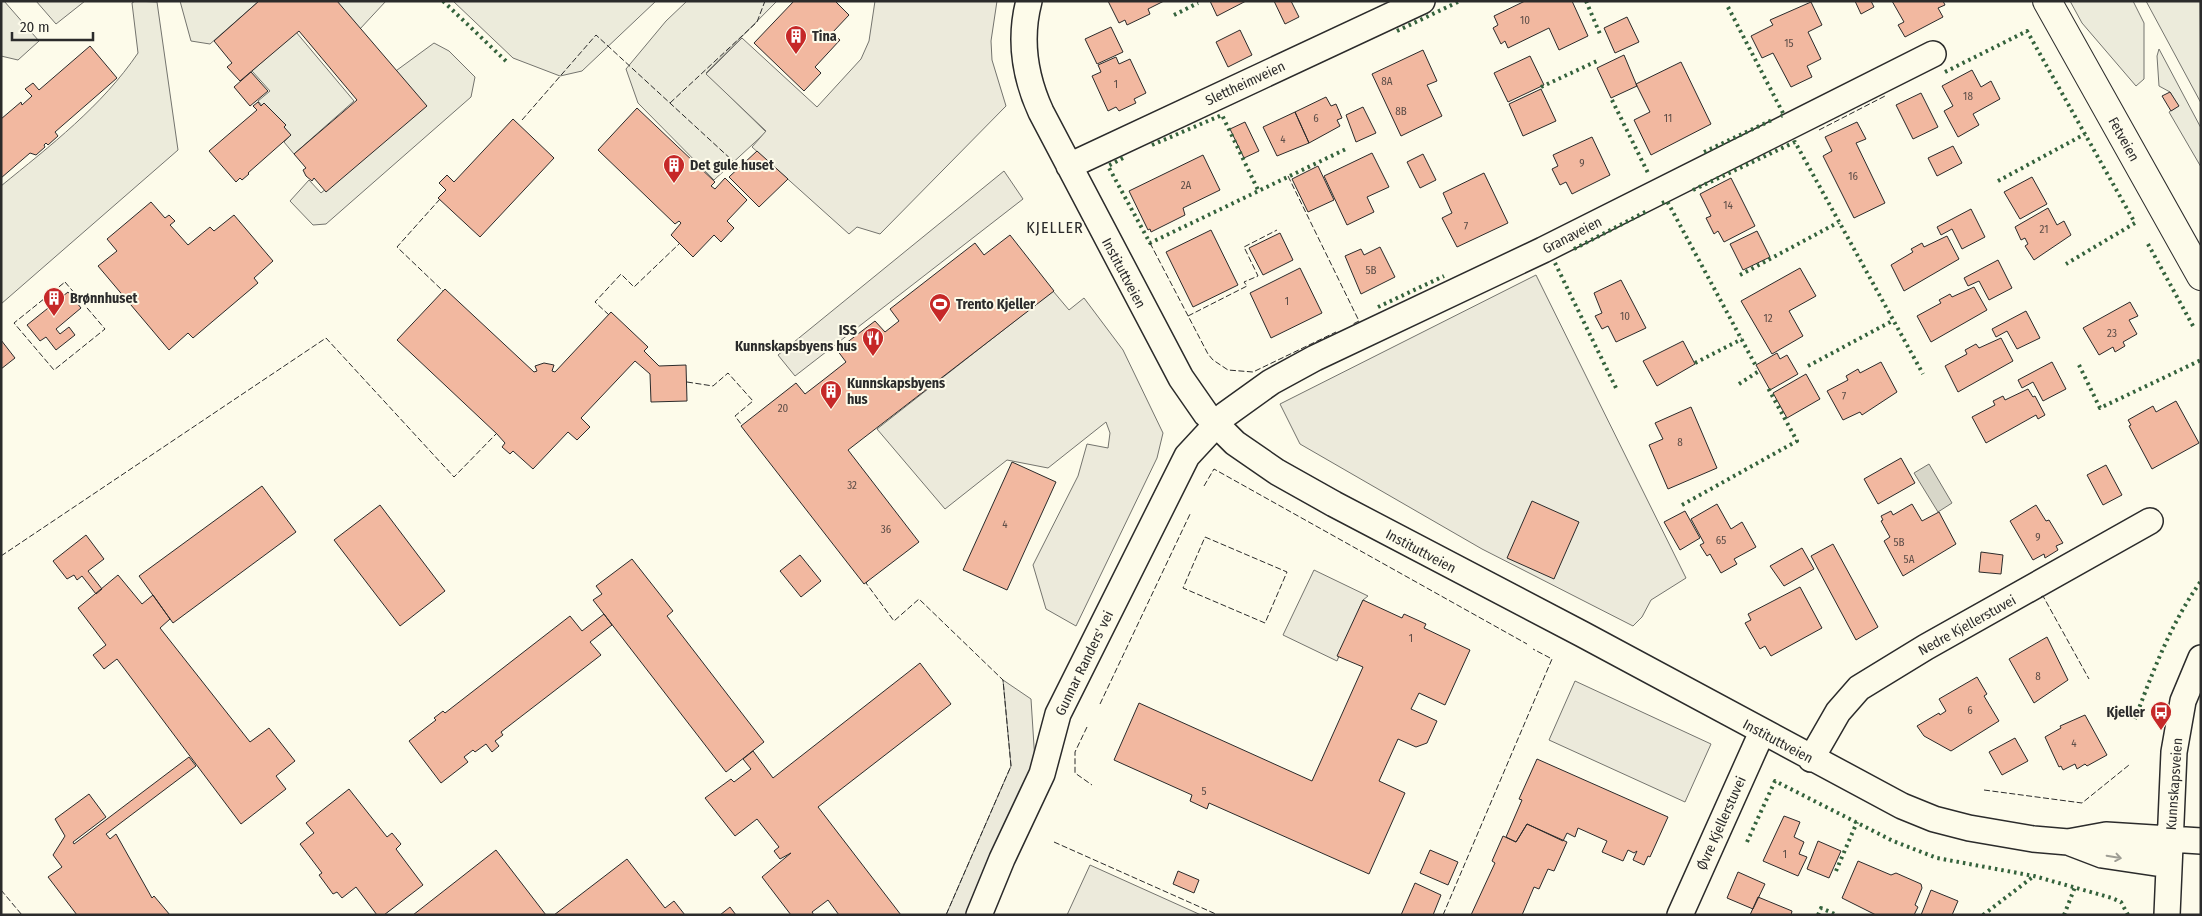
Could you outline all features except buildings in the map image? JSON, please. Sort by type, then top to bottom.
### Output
[{"type":"highway","name":"Fetveien","points":[[2047,1],[2201,276]]},
{"type":"street","name":"Instituttveien","points":[[1029,1],[1024,40],[1028,76],[1041,112],[1168,356],[1194,399],[1215,424],[1235,443],[1261,462],[1300,486],[1582,634],[1811,759],[1902,806],[1934,819],[2001,835],[2068,842],[2102,855],[2169,865]]},
{"type":"street","name":"Slettheimveien","points":[[1069,166],[1422,1]]},
{"type":"street","name":"Granaveien","points":[[1215,424],[1251,394],[1315,358],[1543,250],[1933,54]]},
{"type":"street","name":"Gunnar Randers' vei","points":[[979,915],[1002,859],[1042,774],[1058,714],[1179,470],[1187,456],[1215,424]]},
{"type":"street","name":"Nedre Kjellerstuvei","points":[[1811,759],[1838,712],[1859,688],[1926,647],[2150,521]]},
{"type":"street","name":"Kunnskapsveien","points":[[2167,915],[2174,752],[2183,701],[2201,658]]},
{"type":"street","name":"Øvre Kjellerstuvei","points":[[1680,915],[1762,732]]},
{"type":"street","name":"Instituttveien","points":[[2068,842],[2106,835],[2170,838]]},
{"type":"street","points":[[2170,838],[2201,842]]},
{"type":"shaded area","points":[[1,1],[4,1],[39,41],[18,60],[1,56]]},
{"type":"shaded area","points":[[36,1],[85,1],[56,24]]},
{"type":"shaded area","points":[[135,1],[157,2],[178,150],[1,304],[1,186],[92,108],[138,53],[132,3]]},
{"type":"shaded area","points":[[180,1],[259,1],[210,44],[191,41]]},
{"type":"shaded area","points":[[336,1],[386,1],[359,30]]},
{"type":"shaded area","points":[[453,1],[656,1],[582,71],[560,76],[513,58]]},
{"type":"shaded area","points":[[687,1],[777,1],[706,73],[766,132],[714,180],[638,103],[626,69],[666,21]]},
{"type":"shaded area","points":[[875,1],[997,1],[991,41],[992,60],[1006,106],[880,234],[857,227],[849,234],[752,147],[766,131],[706,74],[742,38],[817,107],[861,59],[869,41]]},
{"type":"shaded area","points":[[2070,1],[2133,1],[2144,23],[2144,79],[2136,86],[2082,23]]},
{"type":"shaded area","points":[[2146,1],[2200,1],[2201,103]]},
{"type":"shaded area","points":[[296,32],[354,101],[294,154],[284,142],[289,137],[258,101],[270,91],[252,71]]},
{"type":"shaded area","points":[[434,43],[449,51],[475,77],[471,97],[326,224],[313,225],[290,201],[309,180],[321,193],[421,109],[393,73]]},
{"type":"shaded area","points":[[2159,49],[2201,128],[2201,167],[2169,112],[2178,106],[2170,92],[2159,86],[2157,56]]},
{"type":"shaded area","points":[[1004,171],[1023,199],[795,376],[778,355]]},
{"type":"shaded area","points":[[1536,275],[1686,578],[1651,600],[1642,617],[1633,626],[1482,549],[1300,444],[1280,404]]},
{"type":"shaded area","points":[[1053,291],[1069,310],[1084,298],[1123,350],[1163,433],[1157,458],[1076,626],[1046,609],[1033,565],[1078,476],[1087,444],[1108,448],[1110,433],[1106,422],[1048,468],[1007,460],[945,509],[877,429]]},
{"type":"shaded area","points":[[1929,464],[1952,503],[1938,512],[1914,473]]},
{"type":"shaded area","points":[[1314,570],[1368,596],[1363,600],[1337,661],[1283,635]]},
{"type":"shaded area","points":[[1003,680],[1031,699],[1035,762],[969,915],[946,915],[1011,766]]},
{"type":"shaded area","points":[[1575,681],[1711,744],[1685,802],[1549,740]]},
{"type":"shaded area","points":[[1090,865],[1201,915],[1067,915]]},
{"type":"hedge","points":[[443,1],[508,63]]},
{"type":"hedge","points":[[1397,31],[1460,1]]},
{"type":"hedge","points":[[1586,1],[1600,34]]},
{"type":"hedge","points":[[1174,15],[1198,3]]},
{"type":"hedge","points":[[1728,7],[1784,115],[1781,116]]},
{"type":"hedge","points":[[1945,72],[2027,31],[2135,223],[2066,264]]},
{"type":"hedge","points":[[1541,87],[1597,61]]},
{"type":"hedge","points":[[1612,100],[1649,175]]},
{"type":"hedge","points":[[1152,145],[1222,115],[1258,190]]},
{"type":"hedge","points":[[1704,152],[1772,120]]},
{"type":"hedge","points":[[1998,181],[2085,134]]},
{"type":"hedge","points":[[1693,190],[1795,142],[1923,374]]},
{"type":"hedge","points":[[1123,158],[1108,166],[1150,243],[1346,149]]},
{"type":"hedge","points":[[1662,203],[1667,201],[1757,368]]},
{"type":"hedge","points":[[1574,249],[1649,210]]},
{"type":"hedge","points":[[1740,275],[1839,222]]},
{"type":"hedge","points":[[2148,244],[2193,326]]},
{"type":"hedge","points":[[1555,263],[1617,390]]},
{"type":"hedge","points":[[1378,307],[1444,276]]},
{"type":"hedge","points":[[1808,366],[1894,320]]},
{"type":"hedge","points":[[1695,363],[1742,339]]},
{"type":"hedge","points":[[2079,365],[2100,408],[2201,360]]},
{"type":"hedge","points":[[1739,384],[1759,371]]},
{"type":"hedge","points":[[1682,505],[1797,441],[1768,388]]},
{"type":"hedge","points":[[2135,719],[2172,630],[2201,581]]},
{"type":"hedge","points":[[1747,842],[1775,781],[1893,841],[1937,858],[2034,876],[2112,898],[2121,902],[2128,915]]},
{"type":"hedge","points":[[1836,871],[1857,822]]},
{"type":"hedge","points":[[1983,915],[2034,876]]},
{"type":"hedge","points":[[2064,915],[2075,887]]},
{"type":"hedge","points":[[1818,915],[1821,908],[1837,915]]},
{"type":"fence","points":[[670,103],[757,22],[765,1]]},
{"type":"fence","points":[[522,120],[596,35],[734,162]]},
{"type":"fence","points":[[1819,130],[1887,95]]},
{"type":"fence","points":[[1288,176],[1359,321],[1353,324]]},
{"type":"fence","points":[[440,199],[397,247],[443,291]]},
{"type":"fence","points":[[1188,316],[1247,286],[1244,282],[1258,276],[1244,247],[1277,230]]},
{"type":"fence","points":[[609,315],[595,302],[621,274],[634,287],[680,243]]},
{"type":"fence","points":[[1150,243],[1208,354],[1213,360],[1228,370],[1253,372],[1336,332]]},
{"type":"fence","points":[[65,282],[105,329],[54,370],[14,323],[65,282]]},
{"type":"fence","points":[[1,556],[326,338],[454,477],[496,434]]},
{"type":"fence","points":[[687,382],[713,386],[728,373],[753,401],[735,416],[741,424]]},
{"type":"fence","points":[[1204,486],[1214,469],[1527,644]]},
{"type":"fence","points":[[1100,704],[1191,512]]},
{"type":"fence","points":[[1205,537],[1287,572],[1265,623],[1183,588],[1205,537]]},
{"type":"fence","points":[[868,581],[866,583],[894,621],[919,599],[1003,680],[1011,766],[946,915]]},
{"type":"fence","points":[[2041,597],[2043,596],[2089,679]]},
{"type":"fence","points":[[1443,915],[1552,659],[1533,649]]},
{"type":"fence","points":[[1087,727],[1075,752],[1075,773],[1092,785]]},
{"type":"fence","points":[[1984,790],[2082,803],[2129,765]]},
{"type":"fence","points":[[1054,842],[1218,915]]},
{"type":"fence","points":[[1,890],[22,915]]},
{"type":"place","name":"Tina","points":[[796,55]]},
{"type":"place","name":"Det gule huset","points":[[674,184]]},
{"type":"place","name":"Brønnhuset","points":[[54,317]]},
{"type":"place","name":"Trento Kjeller","points":[[940,323]]},
{"type":"place","name":"ISS Kunnskapsbyens hus","points":[[873,357]]},
{"type":"place","name":"Kunnskapsbyens hus","points":[[831,410]]},
{"type":"place","name":"Kjeller","points":[[2161,731]]},
{"type":"district","name":"KJELLER","points":[[1055,227]]}]
